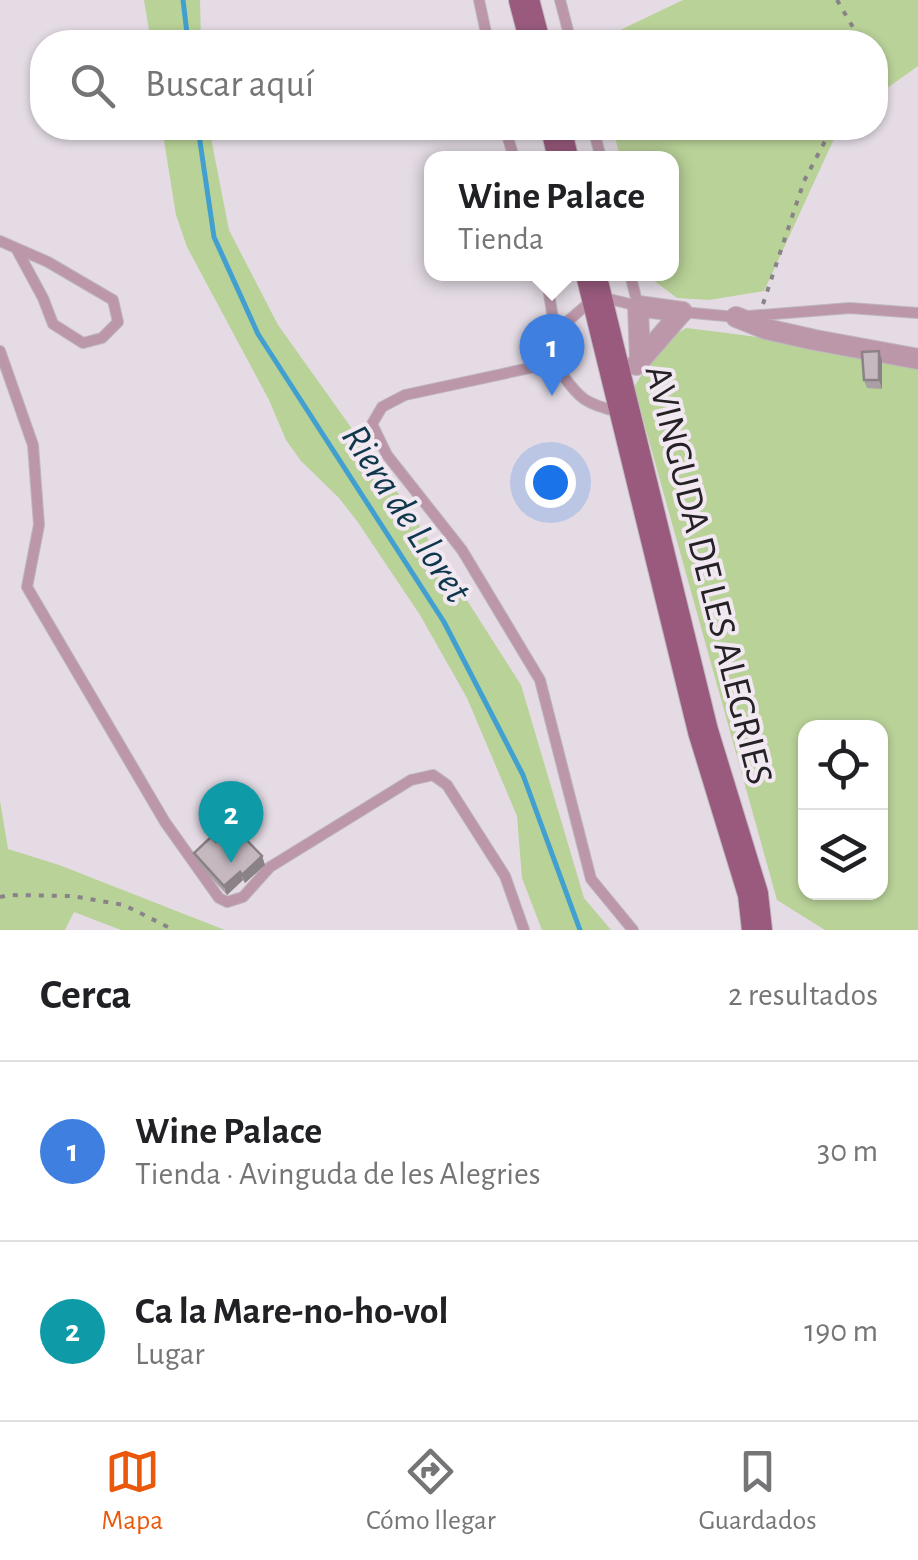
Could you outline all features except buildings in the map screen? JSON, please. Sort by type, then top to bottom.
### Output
[{"type":"main road","points":[[524,0],[532,30]]},
{"type":"main road","name":"AVINGUDA DE LES ALEGRIES","points":[[594,285],[703,732],[752,894]]},
{"type":"main road","points":[[752,894],[758,930]]},
{"type":"main road","points":[[752,894],[781,930]]},
{"type":"street","points":[[640,360],[638,306],[682,312]]},
{"type":"street","points":[[622,399],[640,360],[682,312]]},
{"type":"street","points":[[736,317],[766,329],[918,359]]},
{"type":"lane","points":[[479,0],[485,30]]},
{"type":"lane","points":[[560,0],[568,30]]},
{"type":"lane","points":[[0,241],[16,248],[48,262],[113,300],[118,322],[102,338],[83,343],[53,324],[16,248]]},
{"type":"lane","points":[[547,281],[556,332],[553,363],[577,395],[593,406],[622,399]]},
{"type":"lane","points":[[632,281],[638,306]]},
{"type":"lane","points":[[556,332],[594,285],[638,306]]},
{"type":"lane","points":[[682,312],[736,317],[850,308],[918,313]]},
{"type":"lane","points":[[0,350],[33,445],[38,534],[27,586],[165,822],[219,898],[226,902],[242,896],[270,867],[411,780],[434,775],[448,785],[504,876],[524,930]]},
{"type":"lane","points":[[553,363],[405,395],[382,407],[372,424],[387,455],[462,550],[540,680],[591,879],[632,930]]},
{"type":"path","points":[[838,0],[854,30]]},
{"type":"path","points":[[761,316],[804,181],[826,140]]},
{"type":"path","points":[[0,897],[90,899],[124,906],[174,930]]},
{"type":"green space","points":[[144,0],[200,0],[201,30],[149,30]]},
{"type":"green space","points":[[683,0],[918,0],[918,66],[888,87],[888,30],[620,30]]},
{"type":"green space","points":[[164,140],[211,140],[229,230],[278,325],[405,503],[521,685],[584,898],[611,930],[542,930],[522,878],[517,816],[467,698],[420,615],[357,521],[286,440],[269,400],[187,247],[176,215]]},
{"type":"green space","points":[[616,140],[833,140],[764,291],[709,300],[677,298],[654,281],[679,281],[679,151],[618,151]]},
{"type":"green space","points":[[686,328],[857,352],[918,369],[918,930],[825,930],[777,900],[634,387],[662,343]]},
{"type":"green space","points":[[0,801],[8,849],[225,930],[121,930],[74,912],[65,930],[0,930]]},
{"type":"waterway","name":"Riera de Lloret","points":[[183,0],[187,30]]},
{"type":"waterway","name":"Riera de Lloret","points":[[200,140],[214,237],[258,334],[444,622],[523,775],[580,930]]},
{"type":"place","name":"Wine Palace","points":[[552,396]]},
{"type":"place","name":"Ca la Mare-no-ho-vol","points":[[231,863]]}]
